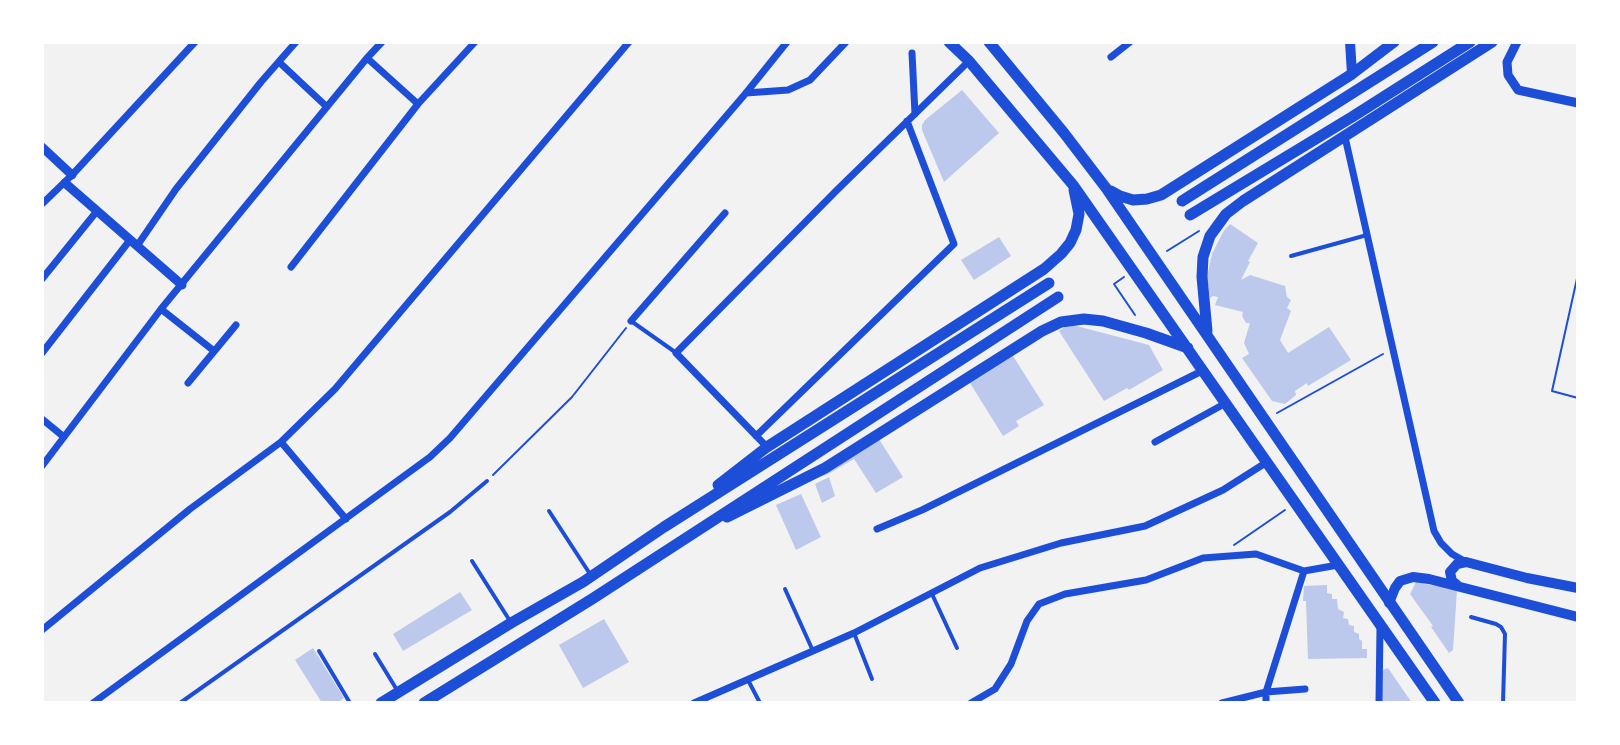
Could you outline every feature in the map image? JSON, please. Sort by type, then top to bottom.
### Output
[{"type":"main road","points":[[949,42],[969,61],[1073,185],[1435,703]]},
{"type":"main road","points":[[989,42],[1106,188],[1459,703]]},
{"type":"main road","points":[[1350,42],[1352,74]]},
{"type":"main road","points":[[1106,188],[1133,200],[1161,195],[1352,74],[1394,42]]},
{"type":"main road","points":[[1182,201],[1433,42]]},
{"type":"main road","points":[[1190,215],[1470,42]]},
{"type":"main road","points":[[1207,335],[1203,257],[1210,236],[1226,214],[1492,42]]},
{"type":"main road","points":[[664,527],[767,447],[1044,269],[1061,254],[1076,230],[1079,214],[1073,185]]},
{"type":"main road","points":[[381,703],[591,576],[1049,283]]},
{"type":"main road","points":[[424,703],[592,599],[1058,297]]},
{"type":"main road","points":[[673,545],[825,468],[1061,322],[1084,319],[1103,321],[1188,348]]},
{"type":"main road","points":[[1458,587],[1452,581],[1450,572],[1457,564],[1466,562],[1578,588]]},
{"type":"main road","points":[[1389,603],[1400,581],[1413,577],[1578,617]]},
{"type":"street","points":[[42,204],[195,42]]},
{"type":"street","points":[[42,353],[296,42]]},
{"type":"street","points":[[42,466],[161,309],[382,42]]},
{"type":"street","points":[[291,267],[418,104],[475,42]]},
{"type":"street","points":[[42,630],[190,509],[281,442],[335,389],[629,42]]},
{"type":"street","points":[[93,703],[430,457],[450,438],[787,42]]},
{"type":"street","points":[[746,93],[788,90],[810,80],[846,42]]},
{"type":"street","points":[[1111,57],[1130,42]]},
{"type":"street","points":[[1517,42],[1507,62],[1508,75],[1518,90],[1578,103]]},
{"type":"street","points":[[912,53],[915,114]]},
{"type":"street","points":[[367,58],[418,104]]},
{"type":"street","points":[[767,447],[676,353],[969,61]]},
{"type":"street","points":[[279,62],[327,107]]},
{"type":"street","points":[[756,436],[954,244],[907,121]]},
{"type":"street","points":[[1345,137],[1434,531],[1452,554],[1466,562]]},
{"type":"street","points":[[42,147],[97,211],[182,285]]},
{"type":"street","points":[[42,279],[97,211]]},
{"type":"street","points":[[631,321],[725,213]]},
{"type":"street","points":[[161,309],[214,351]]},
{"type":"street","points":[[188,383],[236,325]]},
{"type":"street","points":[[877,529],[922,510],[1204,370]]},
{"type":"street","points":[[1155,442],[1226,403]]},
{"type":"street","points":[[42,419],[64,437]]},
{"type":"street","points":[[281,442],[346,519]]},
{"type":"street","points":[[694,703],[854,633],[980,568],[1061,543],[1145,526],[1223,490],[1267,462]]},
{"type":"street","points":[[971,703],[995,689],[1011,664],[1027,621],[1039,604],[1065,594],[1146,580],[1203,558],[1256,554],[1304,571],[1338,565]]},
{"type":"street","points":[[1266,703],[1266,692],[1304,571]]},
{"type":"street","points":[[1379,703],[1380,625]]},
{"type":"street","points":[[1222,703],[1266,692],[1305,689]]},
{"type":"lane","points":[[1291,256],[1367,235]]},
{"type":"lane","points":[[631,321],[676,353]]},
{"type":"lane","points":[[180,703],[450,512],[487,481]]},
{"type":"lane","points":[[549,511],[591,576]]},
{"type":"lane","points":[[472,561],[511,623]]},
{"type":"lane","points":[[785,589],[813,651]]},
{"type":"lane","points":[[932,594],[957,648]]},
{"type":"lane","points":[[1471,617],[1496,624],[1505,634],[1503,703]]},
{"type":"lane","points":[[854,633],[872,679]]},
{"type":"lane","points":[[319,651],[350,703]]},
{"type":"lane","points":[[375,654],[398,692]]},
{"type":"lane","points":[[748,680],[760,703]]},
{"type":"path","points":[[1578,274],[1552,391],[1578,398]]},
{"type":"path","points":[[487,481],[572,397],[631,321]]},
{"type":"path","points":[[1265,419],[1393,348]]},
{"type":"path","points":[[1216,557],[1296,503]]},
{"type":"building","points":[[962,90],[999,133],[944,182],[922,125]]},
{"type":"building","points":[[1230,224],[1258,243],[1241,280],[1250,275],[1285,286],[1287,297],[1291,300],[1287,308],[1291,311],[1280,340],[1288,353],[1329,327],[1351,360],[1295,391],[1296,395],[1285,404],[1272,401],[1242,358],[1249,354],[1244,343],[1250,323],[1246,323],[1243,312],[1215,305],[1218,297],[1210,298],[1207,277],[1212,254]]},
{"type":"building","points":[[999,237],[1011,256],[974,280],[961,260]]},
{"type":"building","points":[[1069,324],[1149,345],[1163,370],[1104,401],[1059,331]]},
{"type":"building","points":[[1013,356],[1044,405],[1016,421],[1019,426],[1003,436],[970,383]]},
{"type":"building","points":[[877,436],[903,477],[876,493],[854,459],[813,480]]},
{"type":"building","points":[[829,477],[835,496],[822,503],[815,484]]},
{"type":"building","points":[[801,494],[821,537],[796,550],[776,505]]},
{"type":"building","points":[[1416,582],[1457,590],[1453,650],[1449,653],[1410,594]]},
{"type":"building","points":[[1327,585],[1327,593],[1332,594],[1332,599],[1337,599],[1338,609],[1344,612],[1343,618],[1348,619],[1349,625],[1354,626],[1354,632],[1359,634],[1362,649],[1367,649],[1367,658],[1308,659],[1304,586]]},
{"type":"building","points":[[460,592],[472,610],[403,651],[393,634]]},
{"type":"building","points":[[604,619],[629,662],[583,688],[559,645]]},
{"type":"building","points":[[313,648],[344,698],[337,703],[322,703],[295,660]]},
{"type":"building","points":[[1388,668],[1412,703],[1382,703],[1383,670]]}]
